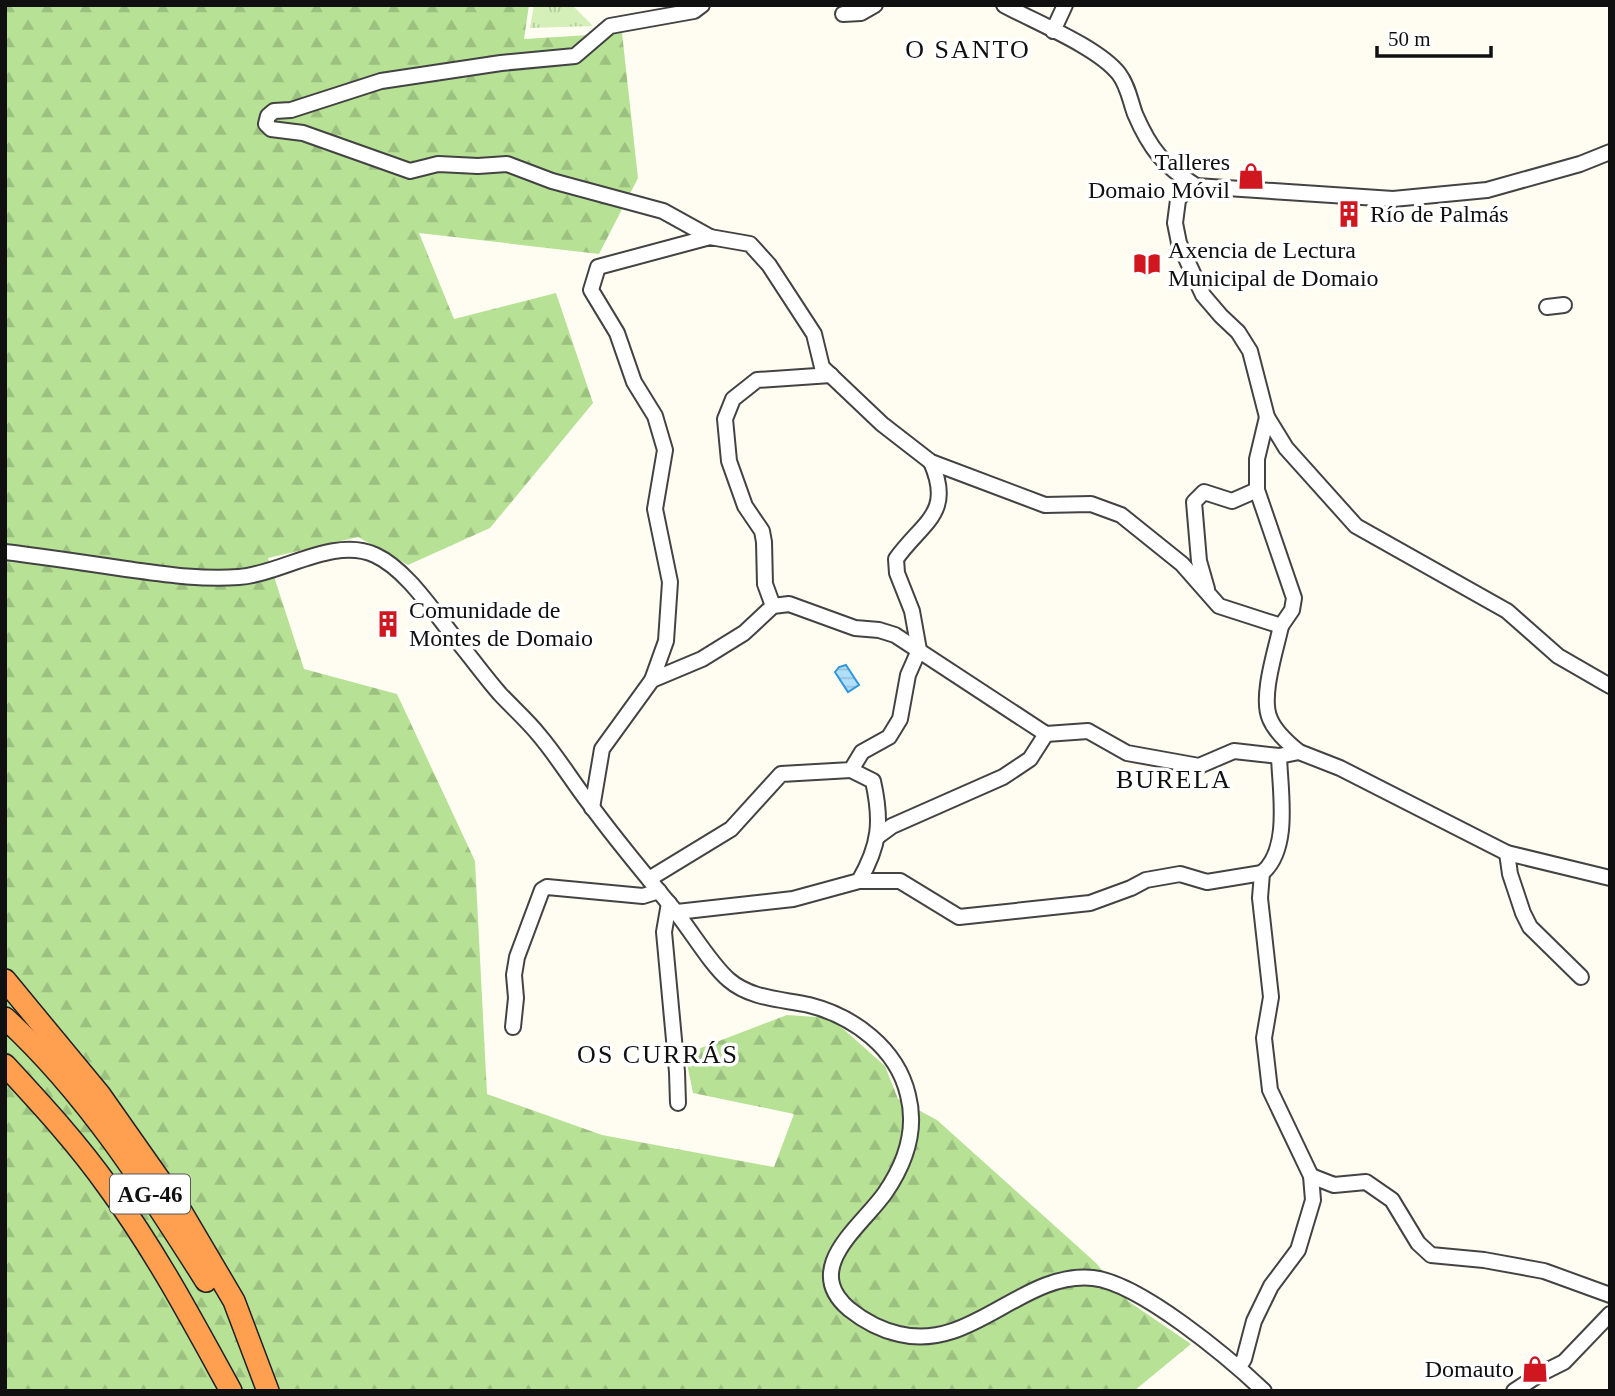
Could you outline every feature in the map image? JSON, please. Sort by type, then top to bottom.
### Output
[{"type":"highway","points":[[5,980],[100,1095],[178,1206],[234,1301],[266,1391]]},
{"type":"highway","name":"AG-46","points":[[5,1018],[82,1100],[153,1198],[226,1313],[266,1391]]},
{"type":"highway","name":"AG-46","points":[[5,1065],[52,1117],[109,1188],[173,1285],[231,1391]]},
{"type":"street","points":[[702,5],[694,11],[610,26],[575,57],[501,63],[381,81],[290,110],[274,111],[268,116],[266,124],[271,129],[303,133],[410,171],[438,164],[508,164],[552,181],[663,211],[710,237],[750,244],[769,265],[814,334],[822,367],[881,424],[931,462],[1045,505],[1091,505],[1121,514],[1182,564],[1219,606],[1281,626]]},
{"type":"street","points":[[843,14],[861,13],[875,5]]},
{"type":"street","points":[[1004,5],[1091,51],[1119,74],[1156,155],[1196,186],[1393,199],[1487,190],[1580,164],[1610,152]]},
{"type":"street","points":[[1053,32],[1065,5]]},
{"type":"street","points":[[1196,186],[1185,191],[1178,200],[1175,223],[1179,243],[1203,295],[1238,332],[1250,351],[1267,417],[1286,449],[1356,526],[1507,611],[1558,656],[1610,686]]},
{"type":"street","points":[[592,808],[602,749],[652,680],[666,641],[670,582],[655,509],[665,450],[655,416],[634,382],[617,333],[591,290],[598,267],[710,237]]},
{"type":"street","points":[[1547,307],[1564,305]]},
{"type":"street","points":[[773,606],[765,584],[762,531],[745,506],[729,461],[724,419],[733,399],[757,380],[831,375]]},
{"type":"street","points":[[1267,417],[1257,459],[1257,490],[1294,598],[1292,610],[1281,626],[1266,698],[1269,719],[1299,752],[1340,768],[1507,853],[1610,878]]},
{"type":"street","points":[[851,770],[862,752],[889,737],[900,719],[908,675],[919,650],[912,611],[897,573],[896,559],[909,541],[929,523],[938,504],[940,481],[931,462]]},
{"type":"street","points":[[1209,595],[1199,561],[1194,502],[1204,492],[1232,501],[1257,490]]},
{"type":"street","points":[[5,552],[205,577],[253,575],[337,550],[362,550],[377,555],[407,580],[499,692],[540,735],[592,808],[726,979],[755,995],[812,1006],[840,1016],[872,1037],[905,1084],[911,1117],[909,1143],[901,1167],[885,1193],[838,1251],[831,1264],[833,1289],[841,1302],[853,1313],[887,1331],[909,1337],[943,1336],[1051,1283],[1095,1278],[1118,1285],[1143,1298],[1239,1367],[1264,1391]]},
{"type":"street","points":[[652,680],[702,659],[744,633],[773,606],[789,604],[855,628],[879,630],[895,635],[1046,734],[1088,731],[1127,752],[1199,766],[1234,751],[1279,756],[1299,752]]},
{"type":"street","points":[[877,837],[892,826],[1003,777],[1030,759],[1046,734]]},
{"type":"street","points":[[513,1027],[517,957],[542,890],[547,887],[643,896],[668,902],[793,899],[859,881],[900,881],[959,917],[1090,903],[1146,880],[1180,874],[1207,881],[1262,873],[1273,864],[1280,844],[1279,756]]},
{"type":"street","points":[[649,879],[731,829],[781,774],[851,770],[873,781],[877,800],[879,830],[872,859],[859,881]]},
{"type":"street","points":[[1507,853],[1510,874],[1522,913],[1530,927],[1581,977]]},
{"type":"street","points":[[1239,1367],[1244,1359],[1254,1321],[1271,1286],[1298,1250],[1312,1200],[1311,1176],[1270,1090],[1264,1038],[1271,997],[1260,898],[1262,873]]},
{"type":"street","points":[[668,902],[664,932],[678,1103]]},
{"type":"street","points":[[1311,1176],[1334,1185],[1366,1182],[1392,1200],[1418,1243],[1431,1255],[1484,1260],[1544,1271],[1610,1295]]},
{"type":"street","points":[[1514,1391],[1564,1362],[1610,1314]]},
{"type":"green space","points":[[5,5],[529,5],[524,39],[622,33],[638,178],[599,254],[419,233],[454,319],[556,293],[593,403],[490,528],[408,565],[358,537],[268,558],[304,669],[397,694],[475,861],[487,1094],[602,1135],[774,1167],[794,1114],[693,1093],[685,1054],[787,1015],[831,1018],[885,1066],[898,1099],[937,1120],[1096,1263],[1128,1301],[1191,1344],[1134,1391],[5,1391]]},
{"type":"green space","points":[[534,5],[572,5],[593,26],[530,28]]},
{"type":"water","points":[[846,665],[859,685],[848,692],[835,672]]},
{"type":"place","name":"Talleres Domaio Móvil","points":[[1251,176]]},
{"type":"place","name":"Río de Palmás","points":[[1349,214]]},
{"type":"place","name":"Axencia de Lectura Municipal de Domaio","points":[[1147,264]]},
{"type":"place","name":"Comunidade de Montes de Domaio","points":[[388,624]]},
{"type":"place","name":"Domauto","points":[[1535,1369]]},
{"type":"district","name":"O SANTO","points":[[968,49]]},
{"type":"district","name":"BURELA","points":[[1174,779]]},
{"type":"district","name":"OS CURRÁS","points":[[658,1054]]}]
